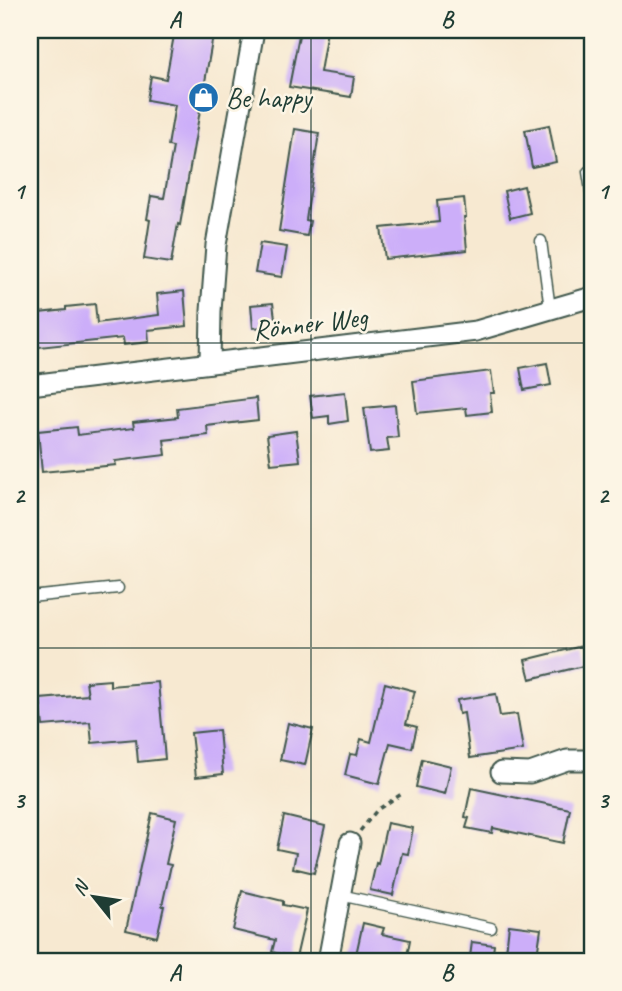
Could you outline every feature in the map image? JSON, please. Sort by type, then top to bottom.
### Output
[{"type":"street","points":[[210,363],[216,245],[254,30]]},
{"type":"street","name":"Rönner Weg","points":[[30,385],[476,331],[592,297]]},
{"type":"street","points":[[501,772],[530,773],[567,761],[592,760]]},
{"type":"street","points":[[328,961],[350,843]]},
{"type":"lane","points":[[588,172],[592,197]]},
{"type":"lane","points":[[541,241],[550,309]]},
{"type":"lane","points":[[30,597],[118,589]]},
{"type":"lane","points":[[340,895],[491,928]]},
{"type":"path","points":[[350,843],[377,810],[402,793]]},
{"type":"building","points":[[175,30],[214,30],[171,263],[144,259],[151,196],[164,198],[173,147],[168,146],[175,105],[147,100],[151,76],[166,79]]},
{"type":"building","points":[[300,30],[327,31],[320,72],[354,77],[351,97],[289,87]]},
{"type":"building","points":[[549,125],[556,162],[532,167],[525,130]]},
{"type":"building","points":[[295,129],[319,133],[306,220],[310,221],[307,236],[279,231]]},
{"type":"building","points":[[524,186],[530,213],[510,218],[504,191]]},
{"type":"building","points":[[464,198],[467,250],[385,259],[381,228],[439,222],[437,201]]},
{"type":"building","points":[[260,243],[287,247],[282,277],[255,273]]},
{"type":"building","points":[[184,291],[187,326],[148,330],[149,342],[124,345],[123,338],[30,348],[30,314],[95,304],[97,323],[159,315],[157,294]]},
{"type":"building","points":[[273,303],[276,326],[253,328],[251,305]]},
{"type":"building","points":[[547,363],[551,385],[524,390],[520,368]]},
{"type":"building","points":[[491,371],[494,393],[490,393],[492,412],[467,415],[466,408],[417,413],[413,381]]},
{"type":"building","points":[[345,392],[348,421],[329,424],[329,416],[313,418],[310,396]]},
{"type":"building","points":[[256,398],[258,420],[207,426],[208,435],[164,440],[166,455],[115,461],[116,465],[42,472],[38,431],[77,427],[78,435],[134,428],[133,422],[178,417],[177,408]]},
{"type":"building","points":[[395,405],[398,437],[387,438],[389,451],[370,453],[364,408]]},
{"type":"building","points":[[296,431],[300,461],[271,464],[267,435]]},
{"type":"building","points":[[582,646],[587,665],[530,679],[525,660]]},
{"type":"building","points":[[110,680],[110,686],[158,682],[165,759],[138,762],[136,739],[92,743],[90,722],[43,726],[40,699],[88,695],[86,682]]},
{"type":"building","points":[[385,683],[415,691],[406,724],[417,727],[412,748],[390,743],[379,784],[345,775],[350,754],[357,755],[361,739],[371,742]]},
{"type":"building","points":[[496,694],[500,716],[517,714],[523,750],[470,758],[464,713],[459,714],[457,700]]},
{"type":"building","points":[[288,723],[313,729],[305,765],[280,760]]},
{"type":"building","points":[[219,730],[223,774],[196,777],[191,733]]},
{"type":"building","points":[[422,759],[451,766],[445,794],[416,787]]},
{"type":"building","points":[[471,788],[570,809],[563,843],[493,828],[492,833],[466,828],[469,818],[465,817]]},
{"type":"building","points":[[152,813],[176,819],[166,864],[171,865],[157,937],[126,930]]},
{"type":"building","points":[[284,816],[325,826],[314,873],[293,868],[296,853],[277,849]]},
{"type":"building","points":[[387,823],[413,828],[408,854],[402,853],[393,895],[370,890]]},
{"type":"building","points":[[242,891],[307,910],[296,958],[272,952],[275,940],[233,930]]},
{"type":"building","points":[[363,923],[384,928],[382,934],[410,940],[406,961],[355,959]]},
{"type":"building","points":[[509,925],[541,929],[537,956],[506,952]]},
{"type":"building","points":[[472,942],[494,945],[492,960],[470,957]]},
{"type":"place","name":"Be happy","points":[[203,97]]}]
